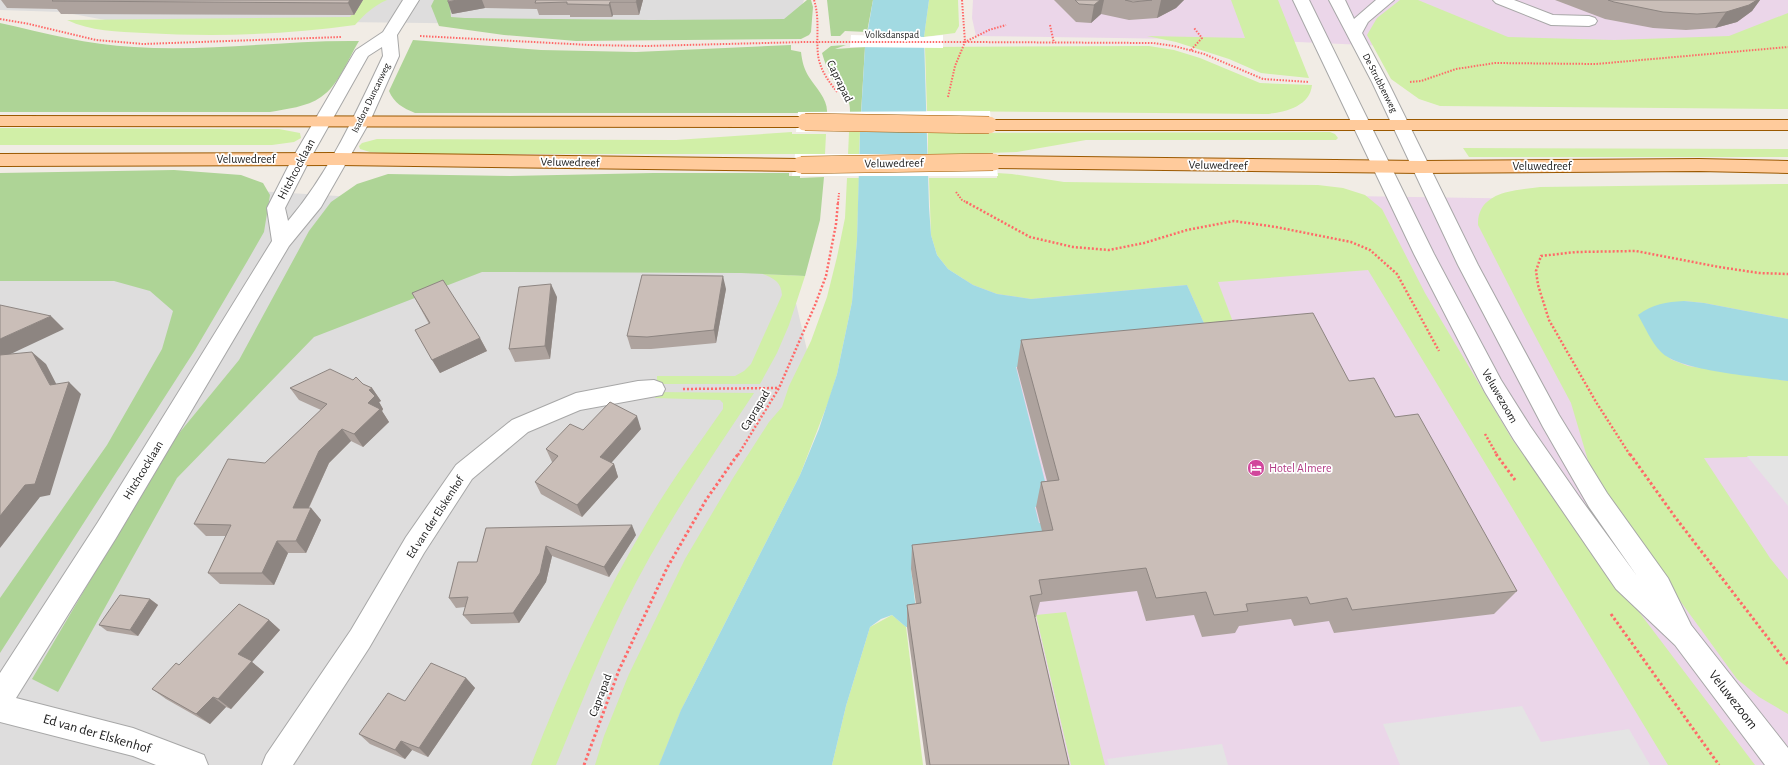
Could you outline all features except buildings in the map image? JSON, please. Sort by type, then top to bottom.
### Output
[{"type":"main road","points":[[0,121],[805,122],[989,125],[1361,126],[1788,125]]},
{"type":"main road","name":"Veluwedreef","points":[[0,160],[339,158],[801,164],[993,162],[1383,167],[1699,165],[1788,167]]},
{"type":"street","points":[[321,122],[362,53],[389,35],[411,0]]},
{"type":"street","points":[[1301,0],[1361,126]]},
{"type":"street","name":"De Strubbenweg","points":[[1337,0],[1421,167]]},
{"type":"street","points":[[1354,32],[1356,26],[1361,20],[1386,0]]},
{"type":"street","points":[[1501,0],[1551,20],[1589,21]]},
{"type":"street","name":"Isadora Duncanweg","points":[[339,158],[361,121],[391,56],[389,35]]},
{"type":"street","name":"Hitchcocklaan","points":[[282,241],[276,208],[321,122]]},
{"type":"street","name":"Veluwezoom","points":[[1361,126],[1383,167],[1424,254],[1460,325],[1493,386],[1522,433],[1571,506],[1625,581],[1684,636],[1783,765]]},
{"type":"street","name":"Hitchcocklaan","points":[[0,698],[107,530],[282,241],[314,203],[339,158]]},
{"type":"street","name":"Veluwezoom","points":[[1421,167],[1468,265],[1551,421],[1598,500],[1659,586],[1684,636]]},
{"type":"street","name":"Ed van der Elskenhof","points":[[276,765],[360,639],[415,546],[464,472],[520,426],[576,402],[638,390],[654,389]]},
{"type":"street","name":"Ed van der Elskenhof","points":[[0,708],[133,742],[194,765]]},
{"type":"path","name":"Caprapad","points":[[814,0],[820,26],[818,55],[822,69],[841,99]]},
{"type":"path","points":[[948,101],[948,94],[955,66],[965,42],[989,30],[1006,25]]},
{"type":"path","points":[[1050,26],[1054,43]]},
{"type":"path","points":[[1191,50],[1202,38],[1194,28]]},
{"type":"path","name":"Volksdanspad","points":[[818,42],[965,42]]},
{"type":"path","name":"Caprapad","points":[[584,765],[619,670],[667,568],[706,500],[750,437],[778,388],[815,305],[826,276],[836,224],[840,189]]},
{"type":"path","points":[[955,190],[962,200],[1030,237],[1072,247],[1109,250],[1144,244],[1187,230],[1234,221],[1276,227],[1351,242],[1370,250],[1397,274],[1442,356]]},
{"type":"path","points":[[1788,274],[1759,273],[1636,251],[1562,252],[1541,256],[1536,272],[1541,298],[1554,329],[1584,383],[1628,453],[1788,664]]},
{"type":"path","points":[[654,389],[778,388]]},
{"type":"path","points":[[1483,432],[1494,452],[1517,484]]},
{"type":"path","points":[[1609,612],[1719,765]]},
{"type":"shaded area","points":[[0,0],[804,0],[796,21],[519,24],[341,22],[154,29],[62,12],[0,10]]},
{"type":"shaded area","points":[[973,0],[1788,0],[1788,64],[1251,40],[976,36],[972,18]]},
{"type":"shaded area","points":[[0,178],[177,186],[385,199],[769,188],[807,350],[663,765],[0,765]]},
{"type":"shaded area","points":[[968,190],[1788,203],[1788,765],[940,765]]},
{"type":"shaded area","points":[[1747,456],[1788,456],[1788,506]]},
{"type":"shaded area","points":[[1522,706],[1541,742],[1629,729],[1650,765],[1400,765],[1383,724]]},
{"type":"shaded area","points":[[1222,744],[1228,765],[1109,765],[1107,759]]},
{"type":"green space","points":[[362,0],[387,0],[362,17],[355,25],[276,33],[197,35],[124,32],[85,27],[67,20],[350,17]]},
{"type":"green space","points":[[434,0],[452,0],[450,3],[451,17],[465,18],[651,20],[784,19],[807,0],[811,0],[813,7],[811,32],[809,35],[801,39],[576,41],[504,35],[439,26],[431,6]]},
{"type":"green space","points":[[827,0],[873,0],[867,32],[845,31],[840,36],[831,36]]},
{"type":"green space","points":[[929,0],[958,0],[959,26],[955,33],[924,37]]},
{"type":"green space","points":[[1231,0],[1278,0],[1309,78],[1261,73],[1229,59],[1176,42],[1147,36],[1245,38]]},
{"type":"green space","points":[[1400,0],[1418,0],[1508,37],[1614,40],[1729,36],[1788,13],[1788,109],[1440,106],[1419,99],[1391,79],[1367,35],[1377,18]]},
{"type":"green space","points":[[0,23],[83,41],[134,47],[190,48],[303,42],[359,41],[338,79],[327,92],[309,103],[289,109],[270,112],[0,112]]},
{"type":"green space","points":[[413,40],[541,50],[636,52],[791,45],[791,50],[801,52],[809,77],[824,98],[827,113],[415,113],[399,105],[393,99],[389,91]]},
{"type":"green space","points":[[846,45],[835,49],[865,47],[861,113],[850,113],[849,103],[843,91],[833,80],[822,53],[831,46]]},
{"type":"green space","points":[[1149,46],[1174,50],[1200,58],[1260,83],[1312,85],[1310,93],[1301,104],[1280,112],[1265,114],[927,111],[925,47]]},
{"type":"green space","points":[[0,128],[279,129],[300,133],[301,138],[294,142],[272,145],[0,145]]},
{"type":"green space","points":[[792,132],[792,134],[826,134],[825,154],[400,154],[370,152],[360,149],[359,146],[362,143],[377,139],[676,140]]},
{"type":"green space","points":[[849,132],[860,132],[859,154],[848,155]]},
{"type":"green space","points":[[1330,132],[1335,134],[1338,138],[1336,140],[1086,140],[1017,152],[928,155],[928,133]]},
{"type":"green space","points":[[1463,148],[1788,149],[1788,157],[1469,157]]},
{"type":"green space","points":[[174,170],[241,175],[263,183],[270,195],[264,232],[195,350],[0,653],[0,598],[107,445],[162,349],[173,311],[150,291],[114,281],[0,281],[0,173]]},
{"type":"green space","points":[[653,173],[789,173],[789,176],[800,176],[800,178],[824,177],[820,220],[805,276],[741,273],[482,272],[314,337],[177,478],[58,692],[32,679],[171,443],[239,360],[309,231],[331,202],[357,184],[388,174],[510,176]]},
{"type":"green space","points":[[997,173],[1064,182],[1318,185],[1343,188],[1365,195],[1382,209],[1425,293],[1512,439],[1614,579],[1755,765],[1668,765],[1368,270],[1218,282],[1242,346],[1215,348],[1187,285],[1031,299],[997,294],[973,285],[948,269],[937,255],[931,235],[929,178],[997,178]]},
{"type":"green space","points":[[847,178],[859,178],[857,239],[852,302],[837,374],[829,400],[800,475],[681,710],[659,765],[595,765],[604,736],[629,674],[685,559],[733,478],[769,422],[782,407],[789,386],[811,341],[827,297],[837,257],[845,218]]},
{"type":"green space","points":[[1788,184],[1788,319],[1704,303],[1684,301],[1670,359],[1688,366],[1788,381],[1788,456],[1704,458],[1770,558],[1788,580],[1788,714],[1759,697],[1737,679],[1662,576],[1592,474],[1571,403],[1478,225],[1478,217],[1484,205],[1490,199],[1498,195],[1515,190],[1540,187]]},
{"type":"green space","points":[[763,274],[805,276],[789,325],[777,353],[760,384],[657,384],[657,376],[735,376],[744,371],[751,364],[782,295],[779,284]]},
{"type":"green space","points":[[656,392],[754,393],[669,524],[638,578],[606,645],[556,765],[531,765],[585,638],[616,577],[658,503],[723,409],[723,403],[720,400],[655,398]]},
{"type":"green space","points":[[1066,612],[1105,765],[1071,765],[1036,615]]},
{"type":"green space","points":[[892,615],[906,627],[923,765],[832,765],[846,706],[870,627]]},
{"type":"water","points":[[873,0],[929,0],[924,37],[929,207],[931,235],[937,255],[948,269],[973,285],[997,294],[1031,299],[1187,285],[1215,348],[1016,367],[1051,505],[1035,507],[1039,523],[1044,523],[1054,558],[1023,556],[911,569],[918,626],[906,627],[892,615],[881,619],[870,627],[846,706],[832,765],[659,765],[681,710],[800,475],[819,429],[837,374],[852,302],[857,239],[860,132],[865,47]]},
{"type":"water","points":[[1684,301],[1704,303],[1788,319],[1788,381],[1721,372],[1684,364],[1670,359],[1657,348],[1638,315],[1649,308],[1660,304]]},
{"type":"pier","points":[[851,35],[924,37],[943,35],[943,48],[850,47]]},
{"type":"pier","points":[[990,111],[992,132],[796,132],[798,112]]},
{"type":"pier","points":[[795,154],[995,154],[998,176],[792,176]]},
{"type":"place","name":"Hotel Almere","points":[[1256,468]]}]
